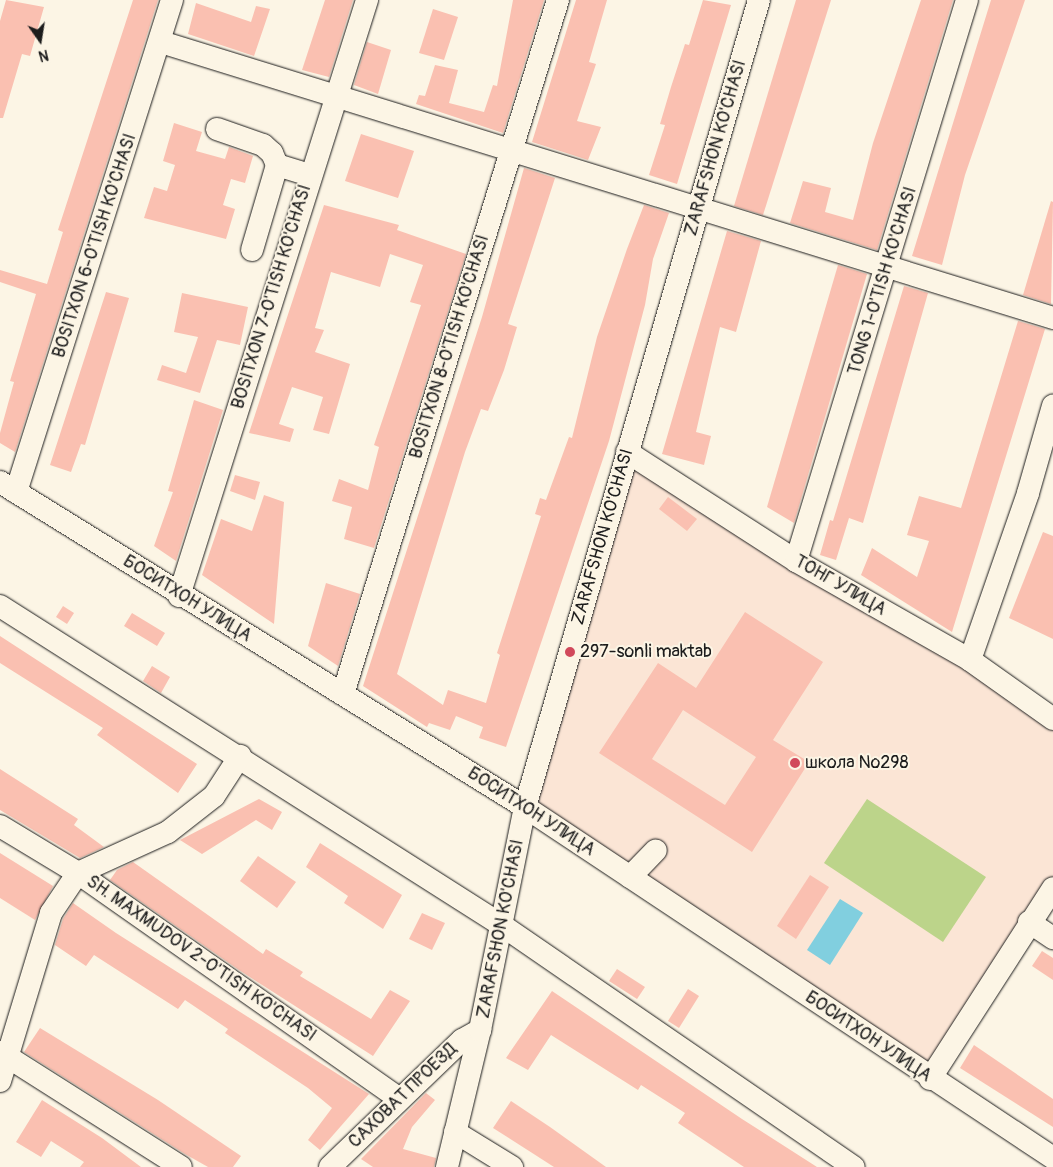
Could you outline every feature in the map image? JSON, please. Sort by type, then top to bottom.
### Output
[{"type":"street","name":"BOSITXON 6-O'TISH KO'CHASI","points":[[8,487],[161,42],[172,0]]},
{"type":"street","name":"BOSITXON 7-O'TISH KO'CHASI","points":[[179,596],[335,95],[367,0]]},
{"type":"street","name":"BOSITXON 8-O'TISH KO'CHASI","points":[[343,694],[558,0]]},
{"type":"street","name":"ZARAFSHON KO'CHASI","points":[[447,1167],[480,1030],[500,924],[526,807],[758,0]]},
{"type":"street","name":"TONG 1-O'TISH KO'CHASI","points":[[796,561],[888,267],[967,0]]},
{"type":"street","points":[[161,42],[512,149],[699,209],[1053,318]]},
{"type":"street","points":[[217,129],[263,145],[272,153],[277,165],[252,250]]},
{"type":"street","points":[[277,165],[310,175]]},
{"type":"street","points":[[970,660],[1028,493],[1053,406]]},
{"type":"street","name":"ТОНГ УЛИЦА","points":[[627,452],[796,561],[970,660],[1053,719]]},
{"type":"street","name":"БОСИТХОН УЛИЦА","points":[[8,487],[179,596],[526,807],[930,1079],[1053,1158]]},
{"type":"street","points":[[0,606],[240,756],[500,924],[854,1167]]},
{"type":"street","points":[[0,1081],[4,1054],[51,913],[78,873],[168,832],[214,796],[240,756]]},
{"type":"street","name":"SH. MAXMUDOV 2-O'TISH KO'CHASI","points":[[0,826],[78,873],[398,1098]]},
{"type":"street","points":[[630,877],[656,850]]},
{"type":"street","points":[[930,1079],[1053,888]]},
{"type":"street","points":[[1030,922],[1053,938]]},
{"type":"street","name":"САХОВАТ ПРОЕЗД","points":[[330,1167],[398,1098],[462,1040],[480,1030]]},
{"type":"street","points":[[4,1054],[181,1167]]},
{"type":"street","points":[[456,1132],[512,1167]]},
{"type":"shaded area","name":"школа №298","points":[[627,452],[1053,719],[1053,888],[930,1079],[525,807]]},
{"type":"green space","points":[[867,799],[986,877],[943,942],[824,863]]},
{"type":"water","points":[[840,899],[863,913],[830,965],[807,950]]},
{"type":"building","points":[[6,0],[44,7],[30,56],[22,54],[3,118],[0,118],[0,21]]},
{"type":"building","points":[[133,0],[158,0],[15,452],[0,443],[0,433],[14,382],[10,381],[36,294],[0,282],[0,270],[47,284],[63,232],[58,230]]},
{"type":"building","points":[[325,0],[353,0],[329,77],[302,70]]},
{"type":"building","points":[[513,0],[544,0],[503,133],[416,104],[419,95],[425,96],[435,65],[458,70],[449,103],[484,112],[493,85],[497,86]]},
{"type":"building","points":[[576,0],[607,0],[589,62],[596,64],[577,121],[601,127],[588,160],[532,142]]},
{"type":"building","points":[[703,0],[731,5],[677,184],[649,175],[665,125],[660,124],[671,87],[685,44],[689,45]]},
{"type":"building","points":[[796,0],[831,0],[763,215],[734,206]]},
{"type":"building","points":[[921,0],[953,0],[877,250],[790,223],[803,181],[831,188],[825,212],[853,220],[873,143]]},
{"type":"building","points":[[991,0],[1025,0],[965,175],[942,265],[912,256]]},
{"type":"building","points":[[196,3],[251,22],[256,6],[270,9],[254,56],[188,34]]},
{"type":"building","points":[[433,9],[458,17],[444,60],[419,53]]},
{"type":"building","points":[[367,42],[391,50],[378,94],[354,85]]},
{"type":"building","points":[[174,123],[202,132],[196,151],[225,159],[229,147],[253,156],[245,183],[231,179],[223,205],[235,209],[226,239],[144,218],[154,187],[167,191],[175,165],[163,161]]},
{"type":"building","points":[[361,134],[414,151],[398,198],[345,181]]},
{"type":"building","points":[[524,168],[555,178],[508,324],[517,327],[504,370],[488,411],[481,409],[465,452],[397,674],[443,705],[448,690],[486,703],[500,655],[497,653],[541,516],[535,514],[540,498],[546,500],[569,437],[572,438],[597,337],[627,249],[644,205],[669,213],[653,259],[645,305],[609,441],[506,747],[479,738],[483,727],[456,716],[450,730],[429,723],[427,727],[363,686],[482,317]]},
{"type":"building","points":[[1051,201],[1053,202],[1051,304],[1023,295]]},
{"type":"building","points":[[324,205],[399,225],[397,230],[466,254],[374,548],[344,539],[352,507],[332,501],[339,479],[368,490],[379,447],[374,445],[421,305],[410,302],[423,265],[390,254],[380,287],[331,272],[315,328],[324,330],[315,352],[350,364],[329,434],[313,430],[323,397],[292,387],[279,424],[294,429],[290,442],[249,433]]},
{"type":"building","points":[[727,231],[761,241],[736,332],[720,327],[696,432],[711,436],[704,465],[662,454]]},
{"type":"building","points":[[838,265],[867,274],[794,523],[767,507]]},
{"type":"building","points":[[904,286],[928,293],[863,523],[849,518],[836,560],[820,555],[830,520],[833,521]]},
{"type":"building","points":[[106,292],[129,298],[85,445],[81,444],[71,472],[50,465]]},
{"type":"building","points":[[182,293],[248,307],[240,345],[217,340],[200,393],[157,380],[162,365],[186,373],[198,337],[174,332]]},
{"type":"building","points":[[1018,321],[1045,329],[952,632],[861,575],[872,548],[917,577],[929,541],[907,535],[919,496],[961,508]]},
{"type":"building","points":[[194,400],[223,410],[176,561],[154,546],[173,492],[168,491]]},
{"type":"building","points":[[235,475],[260,482],[255,500],[230,491]]},
{"type":"building","points":[[264,495],[284,502],[274,624],[202,575],[221,519],[252,531]]},
{"type":"building","points":[[668,497],[697,519],[687,531],[659,509]]},
{"type":"building","points":[[1043,532],[1053,536],[1053,639],[1009,618]]},
{"type":"building","points":[[326,583],[360,594],[338,666],[308,646]]},
{"type":"building","points":[[63,606],[74,613],[67,624],[56,617]]},
{"type":"building","points":[[745,612],[823,662],[773,740],[809,762],[752,852],[599,753],[658,663],[696,688]],"holes":[[[683,710],[756,757],[725,805],[652,759]]]},
{"type":"building","points":[[132,613],[165,633],[157,646],[124,626]]},
{"type":"building","points":[[0,636],[197,764],[178,793],[97,735],[103,728],[0,663]]},
{"type":"building","points":[[152,666],[170,677],[161,693],[143,681]]},
{"type":"building","points":[[0,769],[78,819],[74,825],[104,847],[80,858],[0,810]]},
{"type":"building","points":[[259,799],[282,812],[272,830],[256,820],[202,854],[180,840]]},
{"type":"building","points":[[320,843],[402,895],[383,929],[344,903],[348,896],[306,867]]},
{"type":"building","points":[[0,853],[53,886],[35,920],[0,898]]},
{"type":"building","points":[[258,856],[296,882],[277,908],[240,881]]},
{"type":"building","points":[[133,862],[263,954],[266,949],[303,972],[300,976],[371,1019],[390,990],[410,1001],[373,1056],[239,970],[110,880],[117,870]]},
{"type":"building","points":[[810,875],[829,887],[796,939],[777,926]]},
{"type":"building","points":[[73,903],[116,933],[369,1094],[320,1150],[308,1140],[332,1108],[308,1088],[225,1033],[228,1029],[185,1000],[178,1009],[94,955],[86,966],[55,945],[63,919]]},
{"type":"building","points":[[422,913],[445,923],[432,950],[409,939]]},
{"type":"building","points":[[1042,951],[1053,958],[1053,980],[1032,966]]},
{"type":"building","points":[[617,969],[645,987],[637,999],[609,981]]},
{"type":"building","points":[[688,989],[699,996],[679,1028],[668,1021]]},
{"type":"building","points":[[552,991],[742,1119],[817,1167],[744,1167],[678,1123],[685,1113],[641,1085],[638,1090],[551,1035],[528,1070],[506,1058]]},
{"type":"building","points":[[40,1028],[158,1100],[241,1156],[233,1167],[208,1167],[24,1052]]},
{"type":"building","points":[[974,1045],[1053,1099],[1053,1127],[960,1068]]},
{"type":"building","points":[[426,1093],[435,1100],[412,1127],[403,1149],[436,1158],[434,1167],[373,1167],[361,1159]]},
{"type":"building","points":[[42,1100],[102,1138],[141,1167],[80,1167],[84,1162],[51,1141],[41,1157],[16,1142]]},
{"type":"building","points":[[511,1101],[606,1167],[554,1167],[493,1128]]},
{"type":"place","name":"297-sonli maktab","points":[[570,652]]},
{"type":"place","name":"школа №298","points":[[795,763]]}]
